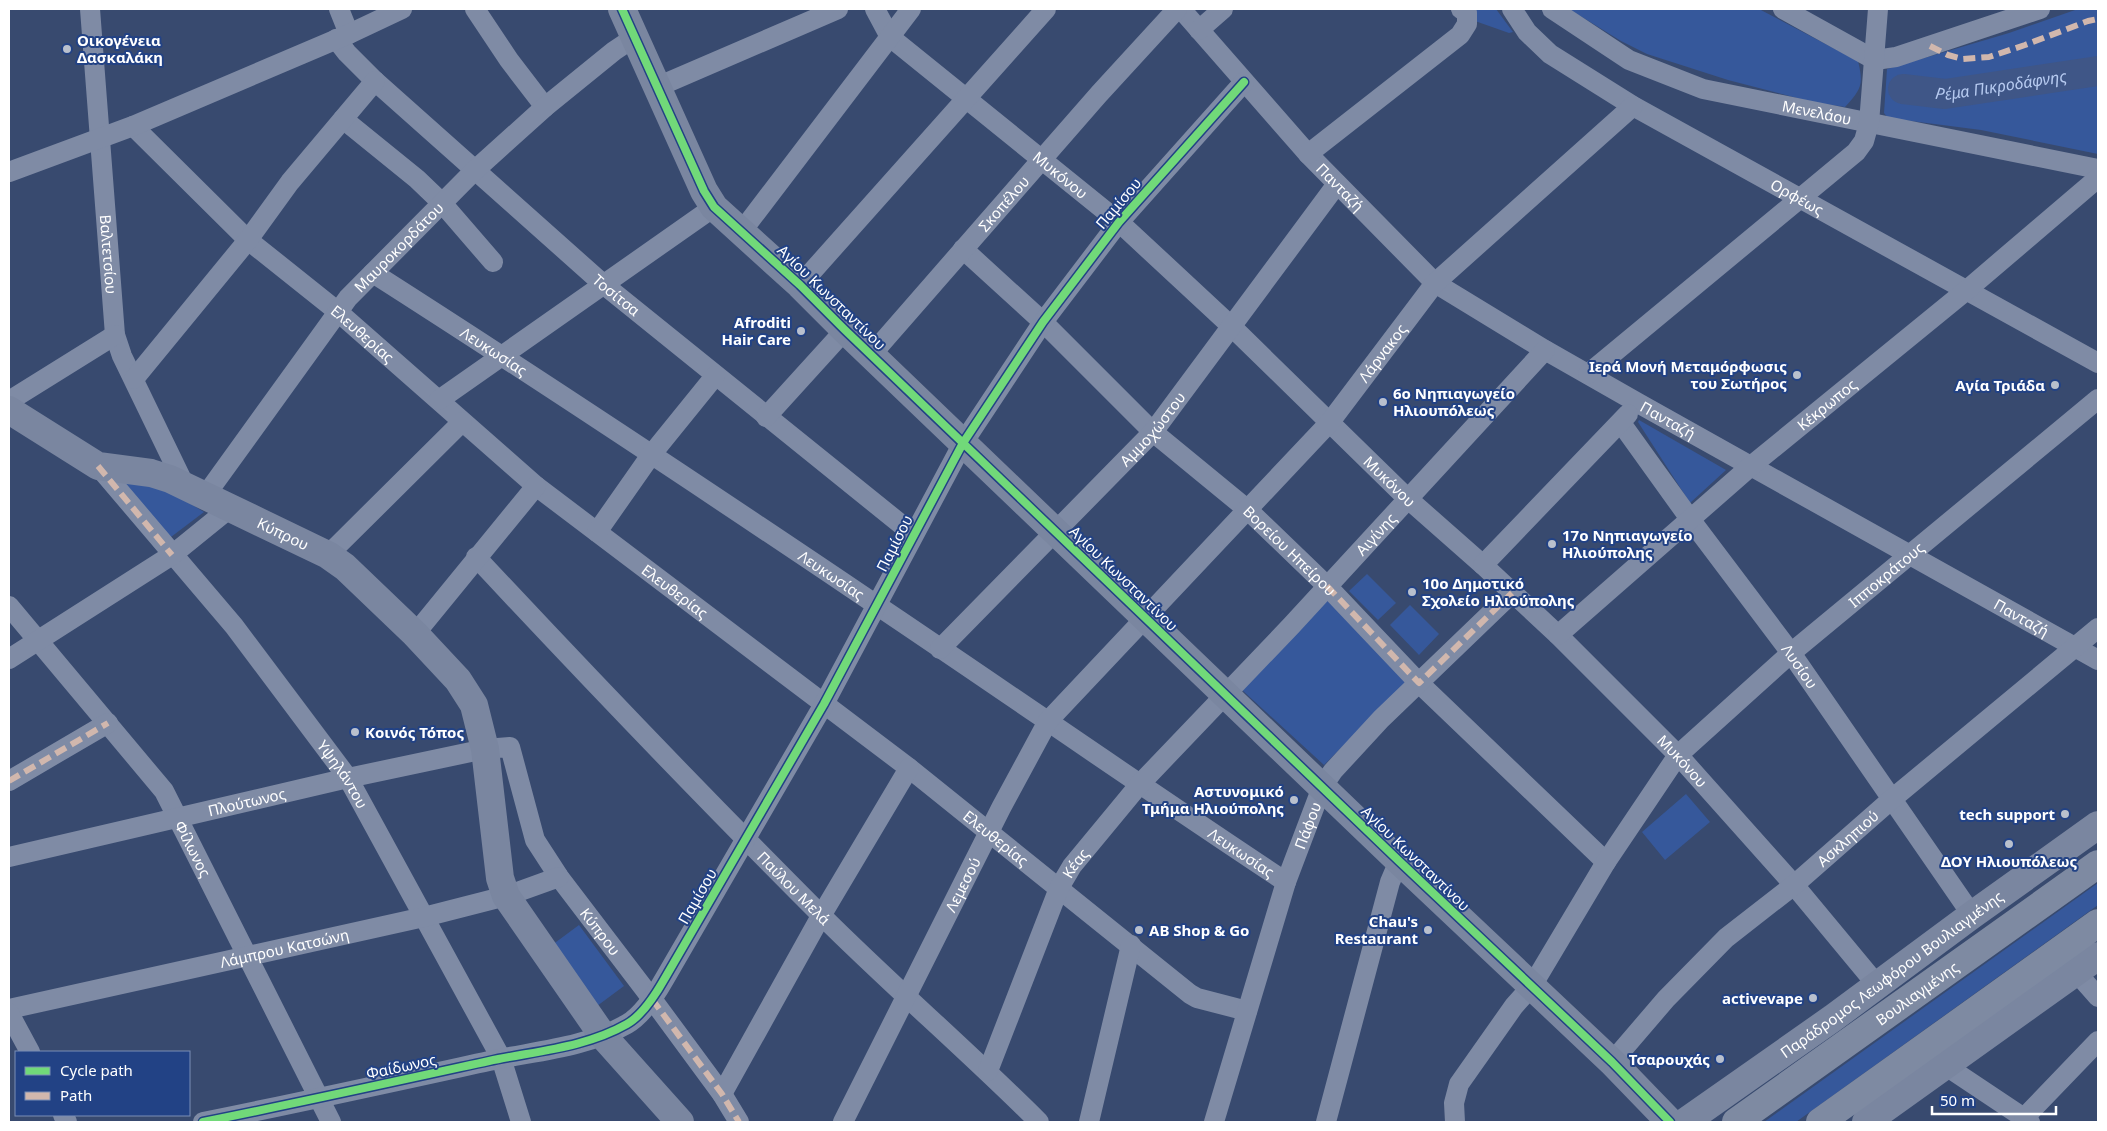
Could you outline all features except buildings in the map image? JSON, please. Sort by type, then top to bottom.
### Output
[{"type":"main road","name":"Βουλιαγμένης","points":[[1736,1122],[2098,864]]},
{"type":"main road","points":[[1820,1122],[2098,923]]},
{"type":"street","name":"Βαλτετσίου","points":[[90,9],[115,335],[122,356],[195,491]]},
{"type":"street","name":"Τοσίτσα","points":[[339,9],[346,54],[375,81],[603,284],[913,534]]},
{"type":"street","points":[[9,172],[133,126],[342,37],[402,9]]},
{"type":"street","points":[[475,9],[509,60],[545,108]]},
{"type":"street","name":"Αγίου Κωνσταντίνου","points":[[622,9],[704,191],[714,206],[800,285],[1399,861],[1612,1062],[1670,1122]]},
{"type":"street","points":[[657,86],[838,9]]},
{"type":"street","name":"Μυκόνου","points":[[876,9],[890,37],[1119,222],[1231,326],[1407,498],[1558,635],[1678,756],[1794,885],[1877,985]]},
{"type":"street","points":[[742,232],[911,9]]},
{"type":"street","points":[[800,285],[968,99],[1046,9]]},
{"type":"street","name":"Σκοπέλου","points":[[872,354],[1042,158],[1177,9]]},
{"type":"street","name":"Πανταζή","points":[[1181,9],[1308,154],[1435,283],[1545,350],[1638,403],[1908,556],[2098,660]]},
{"type":"street","points":[[1199,30],[1223,9]]},
{"type":"street","name":"Ορφέως","points":[[1512,9],[1527,32],[1550,54],[1633,106],[1800,200],[1968,289],[2098,363]]},
{"type":"street","name":"Μενελάου","points":[[1552,9],[1628,60],[1703,89],[2098,169]]},
{"type":"street","points":[[1783,9],[1875,60],[1896,57],[2040,9]]},
{"type":"street","points":[[1588,374],[1856,152],[1864,141],[1869,122],[1878,9]]},
{"type":"street","points":[[1308,154],[1460,35],[1467,24],[1464,11]]},
{"type":"street","name":"Μαυροκορδάτου","points":[[195,491],[337,311],[373,273],[474,171],[545,108],[614,51],[634,37]]},
{"type":"street","points":[[134,379],[248,240],[290,182],[375,81]]},
{"type":"street","name":"Παμίσου","points":[[604,1036],[629,1023],[652,998],[824,704],[963,443],[1043,322],[1119,222],[1244,82]]},
{"type":"street","name":"Λάρνακος","points":[[1147,619],[1330,422],[1435,283],[1633,106]]},
{"type":"street","points":[[343,119],[417,179],[442,203],[493,262]]},
{"type":"street","name":"Ελευθερίας","points":[[133,126],[248,240],[337,311],[536,486],[909,768],[1190,994],[1197,998],[1247,1011]]},
{"type":"street","name":"Κέκρωπος","points":[[1558,635],[1751,466],[1968,289],[2098,178]]},
{"type":"street","name":"Αμμοχώστου","points":[[940,650],[1153,432],[1337,184]]},
{"type":"street","points":[[438,400],[714,206]]},
{"type":"street","name":"Βορείου Ηπείρου","points":[[962,250],[1043,322],[1153,432],[1248,510],[1326,586],[1419,683],[1606,862]]},
{"type":"street","name":"Λευκωσίας","points":[[373,273],[501,355],[651,455],[1048,721],[1139,785],[1286,882]]},
{"type":"street","points":[[766,417],[845,330]]},
{"type":"street","points":[[9,401],[115,335]]},
{"type":"street","name":"Αιγίνης","points":[[1225,693],[1291,626],[1545,350]]},
{"type":"street","points":[[597,532],[651,455],[715,376]]},
{"type":"street","name":"Ιπποκράτους","points":[[1455,1122],[1454,1103],[1459,1084],[1514,1006],[1532,986],[1606,862],[1678,756],[1791,653],[2098,399]]},
{"type":"street","points":[[1483,565],[1638,403]]},
{"type":"street","name":"Κύπρου","points":[[9,410],[98,466],[151,473],[195,491],[328,555],[345,568],[415,634],[458,680],[474,705],[485,749],[500,878],[506,896],[604,1036],[680,1122]]},
{"type":"street","points":[[328,555],[462,422]]},
{"type":"street","name":"Λυσίου","points":[[1620,423],[1791,653],[1972,914]]},
{"type":"street","name":"Υψηλάντου","points":[[98,466],[234,626],[348,778],[501,1058],[521,1122]]},
{"type":"street","points":[[415,634],[536,486]]},
{"type":"street","points":[[9,659],[172,555],[230,508]]},
{"type":"street","name":"Παύλου Μελά","points":[[476,558],[678,771],[821,916],[906,997],[988,1071],[1039,1122]]},
{"type":"street","name":"Πάφου","points":[[1214,1122],[1286,882],[1322,787],[1333,771],[1419,683],[1512,593]]},
{"type":"street","name":"Φίλωνος","points":[[9,606],[164,791],[246,957],[331,1122]]},
{"type":"street","name":"Λεμεσού","points":[[853,1117],[906,997],[988,833],[1048,721],[1147,619]]},
{"type":"street","name":"Ασκληπιού","points":[[1612,1062],[1666,999],[1726,938],[1794,885],[1892,799],[2098,628]]},
{"type":"street","name":"Κέας","points":[[988,1071],[1059,888],[1072,866],[1139,785],[1225,693]]},
{"type":"street","points":[[9,781],[108,723]]},
{"type":"street","name":"Κύπρου","points":[[485,749],[510,746],[535,840],[559,877],[652,998],[722,1094],[739,1122]]},
{"type":"street","name":"Πλούτωνος","points":[[9,857],[348,778],[485,749]]},
{"type":"street","points":[[722,1094],[821,916],[909,768]]},
{"type":"street","name":"Παράδρομος Λεωφόρου Βουλιαγμένης","points":[[1685,1122],[1833,1018],[1972,914],[2098,825]]},
{"type":"street","points":[[1326,1122],[1390,882],[1399,861]]},
{"type":"street","name":"Λάμπρου Κατσώνη","points":[[9,1009],[424,916],[506,896],[559,877]]},
{"type":"street","points":[[1089,1122],[1130,945]]},
{"type":"street","points":[[1866,1122],[2098,956]]},
{"type":"street","points":[[2076,972],[2098,997]]},
{"type":"street","points":[[9,1013],[29,1051]]},
{"type":"street","name":"Φαίδωνος","points":[[203,1122],[501,1058],[576,1044],[604,1036]]},
{"type":"street","points":[[1946,1066],[2028,1120],[2098,1041]]},
{"type":"shaded area","points":[[1468,9],[1496,9],[1513,32],[1509,33],[1475,21]]},
{"type":"shaded area","points":[[1569,9],[1759,9],[1858,61],[1861,76],[1860,86],[1855,96],[1845,107],[1812,102],[1728,80],[1647,54],[1621,41]]},
{"type":"shaded area","points":[[2078,9],[2098,9],[2098,154],[1981,130],[1888,118],[1884,113],[1887,69],[2009,33]]},
{"type":"shaded area","points":[[1639,420],[1726,470],[1690,503],[1638,422]]},
{"type":"shaded area","points":[[118,481],[156,483],[204,512],[167,540]]},
{"type":"shaded area","points":[[1367,574],[1396,603],[1378,620],[1349,591]]},
{"type":"shaded area","points":[[1324,597],[1406,683],[1324,765],[1241,689]]},
{"type":"shaded area","points":[[1410,605],[1439,634],[1419,655],[1390,625]]},
{"type":"shaded area","points":[[1686,794],[1710,822],[1665,860],[1642,832]]},
{"type":"shaded area","points":[[2098,883],[2098,905],[1796,1122],[1764,1122]]},
{"type":"shaded area","points":[[579,925],[624,986],[597,1006],[552,945]]},
{"type":"waterway","name":"Ρέμα Πικροδάφνης","points":[[1903,89],[1945,94],[2098,71]]},
{"type":"marked path","points":[[1930,46],[1948,55],[1963,59],[1989,57],[2098,19]]},
{"type":"marked path","points":[[98,466],[172,555]]},
{"type":"marked path","points":[[1327,586],[1419,683],[1512,593]]},
{"type":"marked path","points":[[9,781],[108,723]]},
{"type":"marked path","points":[[652,999],[722,1094],[739,1122]]},
{"type":"cycle path","points":[[622,9],[704,191],[714,207],[800,285],[1399,861],[1612,1062],[1670,1122]]},
{"type":"cycle path","points":[[203,1122],[577,1044],[611,1032],[633,1020],[649,1004],[824,704],[963,443],[1043,322],[1119,222],[1244,82]]},
{"type":"place","name":"Οικογένεια Δασκαλάκη","points":[[67,49]]},
{"type":"place","name":"Afroditi Hair Care","points":[[801,331]]},
{"type":"place","name":"Ιερά Μονή Μεταμόρφωσις του Σωτήρος","points":[[1797,375]]},
{"type":"place","name":"Αγία Τριάδα","points":[[2055,385]]},
{"type":"place","name":"6ο Νηπιαγωγείο Ηλιουπόλεως","points":[[1383,402]]},
{"type":"place","name":"17ο Νηπιαγωγείο Ηλιούπολης","points":[[1552,544]]},
{"type":"place","name":"10ο Δημοτικό Σχολείο Ηλιούπολης","points":[[1412,592]]},
{"type":"place","name":"Κοινός Τόπος","points":[[355,732]]},
{"type":"place","name":"Αστυνομικό Τμήμα Ηλιούπολης","points":[[1294,800]]},
{"type":"place","name":"tech support","points":[[2065,814]]},
{"type":"place","name":"ΔΟΥ Ηλιουπόλεως","points":[[2009,844]]},
{"type":"place","name":"ΑΒ Shop & Go","points":[[1139,930]]},
{"type":"place","name":"Chau's Restaurant","points":[[1428,930]]},
{"type":"place","name":"activevape","points":[[1813,998]]},
{"type":"place","name":"Τσαρουχάς","points":[[1720,1059]]}]
